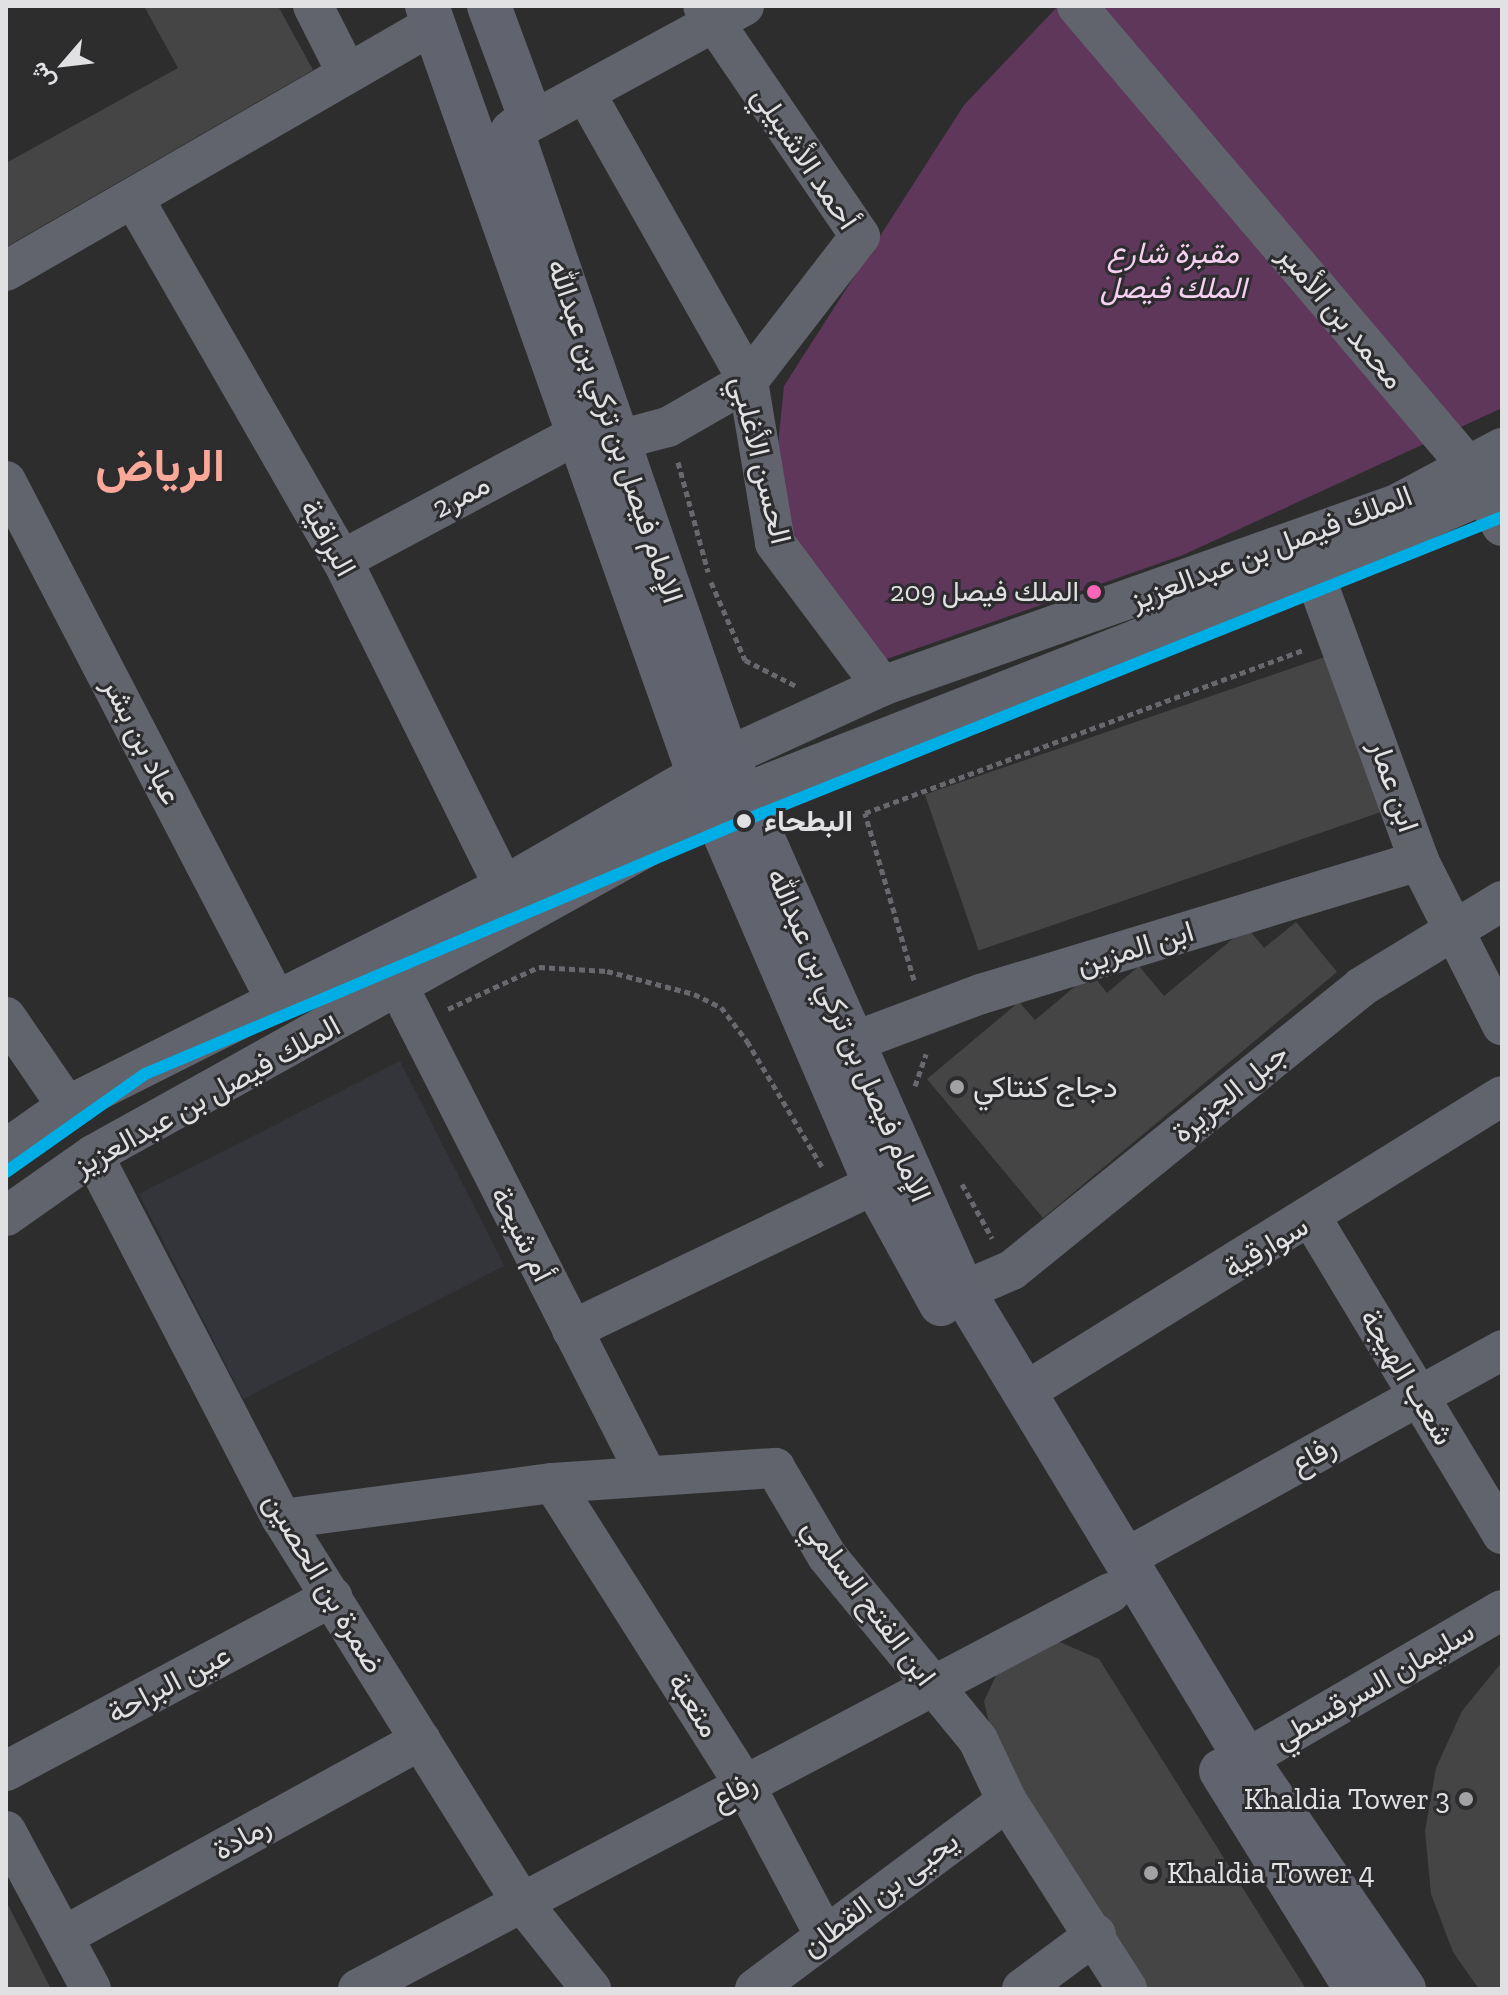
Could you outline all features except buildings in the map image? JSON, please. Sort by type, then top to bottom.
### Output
[{"type":"main road","points":[[489,6],[530,117],[512,132]]},
{"type":"main road","name":"الإمام فيصل بن تركي بن عبدالله","points":[[430,15],[598,437],[859,1192],[1117,1576],[1404,1989]]},
{"type":"main road","name":"الإمام فيصل بن تركي بن عبدالله","points":[[512,132],[598,437]]},
{"type":"main road","name":"الإمام فيصل بن تركي بن عبدالله","points":[[720,784],[853,1042],[963,1291],[1025,1392],[1117,1576],[1356,1989]]},
{"type":"street","points":[[313,6],[346,71]]},
{"type":"street","name":"محمد بن الأمير","points":[[1077,6],[1492,484]]},
{"type":"street","points":[[512,132],[587,96],[720,12]]},
{"type":"street","name":"أحمد الأشبيلي","points":[[598,437],[668,427],[748,381],[860,236],[720,12]]},
{"type":"street","points":[[6,271],[134,199],[346,71],[430,15]]},
{"type":"street","name":"الحسن الأغلبي","points":[[587,96],[748,381],[775,543],[872,672]]},
{"type":"street","name":"البراقية","points":[[134,199],[342,560],[504,886]]},
{"type":"street","name":"ممر2","points":[[342,560],[598,437]]},
{"type":"street","name":"عباد بن بشر","points":[[6,481],[277,1002]]},
{"type":"street","name":"الملك فيصل بن عبدالعزيز","points":[[6,1149],[67,1106],[504,886],[720,784],[1492,484]]},
{"type":"street","name":"الملك فيصل بن عبدالعزيز","points":[[6,1216],[93,1155],[400,990],[720,784],[872,672],[1308,555]]},
{"type":"street","name":"ابن عمار","points":[[1308,555],[1340,636],[1419,861],[1449,930],[1502,1025]]},
{"type":"street","name":"ابن المزين","points":[[853,1042],[1419,861]]},
{"type":"street","name":"جبل الجزيرة","points":[[963,1291],[1012,1270],[1361,987],[1449,930],[1502,901]]},
{"type":"street","name":"أم شيحة","points":[[400,990],[415,1026],[647,1476]]},
{"type":"street","points":[[6,1017],[67,1106]]},
{"type":"street","name":"سوارقية","points":[[1025,1392],[1312,1219],[1502,1096]]},
{"type":"street","name":"ضمرة بن الحصين","points":[[93,1155],[282,1519],[520,1900],[591,1989]]},
{"type":"street","points":[[572,1330],[859,1192]]},
{"type":"street","name":"شعب الهيجة","points":[[1312,1219],[1502,1534]]},
{"type":"street","name":"رفاع","points":[[358,1989],[520,1900],[933,1690],[1117,1576],[1502,1350]]},
{"type":"street","name":"ابن الفتح السلمي","points":[[282,1519],[553,1483],[775,1468],[827,1556],[933,1690],[978,1740],[1007,1801],[1096,1934],[1127,1989]]},
{"type":"street","name":"متعبة","points":[[553,1483],[745,1785],[824,1934]]},
{"type":"street","name":"عين البراحة","points":[[6,1771],[332,1597]]},
{"type":"street","name":"سليمان السرقسطي","points":[[1246,1759],[1502,1610]]},
{"type":"street","name":"رمادة","points":[[64,1936],[421,1740]]},
{"type":"street","name":"يحيى بن القطان","points":[[755,1989],[824,1934],[1007,1801]]},
{"type":"street","points":[[6,1831],[91,1989]]},
{"type":"street","points":[[1022,1989],[1096,1934]]},
{"type":"path","points":[[668,427],[709,577],[745,660],[800,688],[872,672]]},
{"type":"path","points":[[914,1091],[932,1038],[865,813],[1340,636]]},
{"type":"path","points":[[415,1026],[539,967],[607,971],[694,994],[721,1007],[859,1192]]},
{"type":"path","points":[[956,1174],[1012,1270]]},
{"type":"shaded area","points":[[400,1061],[504,1266],[243,1399],[139,1194]]},
{"type":"green space","name":"مقبرة شارع الملك فيصل","points":[[1058,6],[1502,6],[1502,408],[1183,555],[864,667],[770,524],[784,386],[964,105]]},
{"type":"transit line","points":[[6,1172],[145,1074],[763,813],[1502,517]]},
{"type":"place","name":"الملك فيصل 209","points":[[1094,592]]},
{"type":"place","name":"البطحاء","points":[[744,821]]},
{"type":"place","name":"دجاج كنتاكي","points":[[957,1087]]},
{"type":"place","name":"Khaldia Tower 3","points":[[1466,1799]]},
{"type":"place","name":"Khaldia Tower 4","points":[[1151,1873]]},
{"type":"district","name":"الرياض","points":[[160,466]]}]
